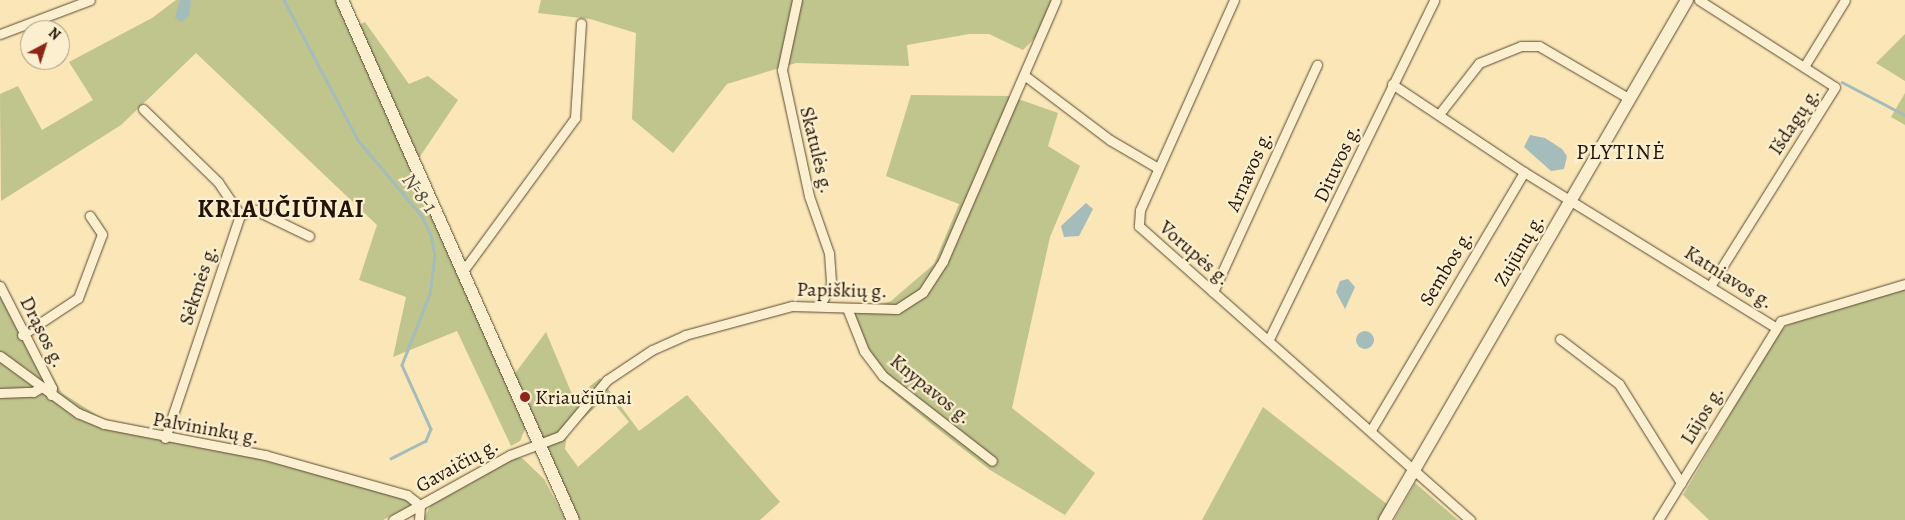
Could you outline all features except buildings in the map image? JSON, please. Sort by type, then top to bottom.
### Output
[{"type":"main road","points":[[342,0],[573,520]]},
{"type":"main road","name":"Zujūnų g.","points":[[1385,520],[1687,0]]},
{"type":"street","points":[[0,34],[90,0]]},
{"type":"street","name":"Skatulės g.","points":[[797,0],[782,70],[809,196],[829,254],[831,285],[820,305]]},
{"type":"street","name":"Papiškių g.","points":[[539,446],[570,428],[607,380],[652,350],[767,310],[820,305],[848,308],[897,308],[934,281],[1056,0]]},
{"type":"street","name":"Vorupės g.","points":[[1234,0],[1140,210],[1139,226],[1269,339],[1470,520]]},
{"type":"street","name":"Dituvos g.","points":[[1269,339],[1434,0]]},
{"type":"street","name":"Išdagų g.","points":[[1700,0],[1832,82],[1834,91],[1711,286]]},
{"type":"street","points":[[1805,65],[1845,0]]},
{"type":"street","points":[[463,271],[575,118],[582,23]]},
{"type":"street","points":[[1440,113],[1479,63],[1521,46],[1546,50],[1630,99]]},
{"type":"street","name":"Arnavos g.","points":[[1214,292],[1316,65]]},
{"type":"street","points":[[1024,75],[1110,140],[1158,168]]},
{"type":"street","points":[[1392,84],[1440,113],[1524,172],[1571,200]]},
{"type":"street","points":[[143,109],[218,182],[240,215],[255,210],[309,236]]},
{"type":"street","name":"Sembos g.","points":[[1370,430],[1524,172]]},
{"type":"street","name":"Katniavos g.","points":[[1571,200],[1775,327],[1788,317],[1905,284]]},
{"type":"street","name":"Sėkmės g.","points":[[165,438],[240,215]]},
{"type":"street","points":[[22,335],[78,298],[102,234],[90,216]]},
{"type":"street","name":"Drąsos g.","points":[[0,286],[22,335],[52,388],[51,395]]},
{"type":"street","name":"Knypavos g.","points":[[848,308],[864,351],[883,376],[992,461]]},
{"type":"street","name":"Lūjos g.","points":[[1658,520],[1775,327]]},
{"type":"street","points":[[1560,339],[1619,384],[1680,483]]},
{"type":"street","name":"Palvininkų g.","points":[[0,356],[40,388],[104,424],[165,438],[265,455],[407,495],[420,505]]},
{"type":"street","points":[[0,393],[33,392],[40,388]]},
{"type":"street","name":"Gavaičių g.","points":[[393,520],[510,455],[539,446]]},
{"type":"street","points":[[419,520],[420,505]]},
{"type":"green space","points":[[176,0],[338,0],[526,427],[520,441],[511,446],[457,331],[393,357],[406,297],[359,280],[377,225],[196,53],[121,125],[1,201],[0,94],[18,86],[42,130],[93,100],[70,61],[152,18]]},
{"type":"green space","points":[[541,0],[1052,0],[1035,38],[1023,50],[989,34],[969,34],[907,45],[909,66],[796,63],[727,84],[673,153],[632,119],[636,33],[590,19],[538,13]]},
{"type":"green space","points":[[365,22],[409,84],[428,76],[458,100],[419,158],[358,25]]},
{"type":"green space","points":[[1905,34],[1905,81],[1876,63]]},
{"type":"green space","points":[[1905,93],[1905,125],[1891,117]]},
{"type":"green space","points":[[911,95],[1010,96],[1058,113],[1048,146],[1080,166],[1050,237],[1012,408],[1095,473],[1065,515],[990,470],[930,423],[881,382],[860,348],[854,315],[891,301],[934,264],[959,204],[886,176]]},
{"type":"green space","points":[[0,278],[28,337],[62,393],[111,424],[110,429],[260,459],[408,499],[411,505],[383,520],[0,520]]},
{"type":"green space","points":[[1905,287],[1905,520],[1709,520],[1683,495],[1779,331],[1794,321]]},
{"type":"green space","points":[[546,332],[574,399],[600,378],[639,431],[687,395],[780,502],[760,520],[580,520],[513,376]],"holes":[[[608,396],[629,422],[578,467],[565,449],[567,433]]]},
{"type":"green space","points":[[1263,407],[1388,505],[1380,520],[1202,520]]},
{"type":"green space","points":[[515,458],[522,458],[544,479],[566,520],[423,520],[431,505]]},
{"type":"green space","points":[[1415,483],[1458,520],[1394,520]]},
{"type":"water","points":[[180,0],[191,0],[189,16],[182,22],[175,18]]},
{"type":"water","points":[[1530,135],[1545,138],[1562,149],[1567,156],[1564,169],[1551,171],[1524,147]]},
{"type":"water","points":[[1086,203],[1093,209],[1079,236],[1064,237],[1061,226]]},
{"type":"water","points":[[1348,279],[1355,287],[1345,309],[1336,292],[1340,281]]},
{"type":"water","points":[[1365,331],[1371,334],[1374,340],[1371,346],[1365,349],[1359,346],[1356,340],[1359,334]]},
{"type":"waterway","name":"N-8-1","points":[[284,0],[358,140],[422,216],[431,235],[435,255],[430,294],[402,365],[431,429],[426,441],[391,459]]},
{"type":"waterway","points":[[1842,82],[1905,115]]},
{"type":"place","name":"Kriaučiūnai","points":[[525,397]]},
{"type":"district","name":"PLYTINĖ","points":[[1621,153]]},
{"type":"district","name":"KRIAUČIŪNAI","points":[[281,209]]}]
